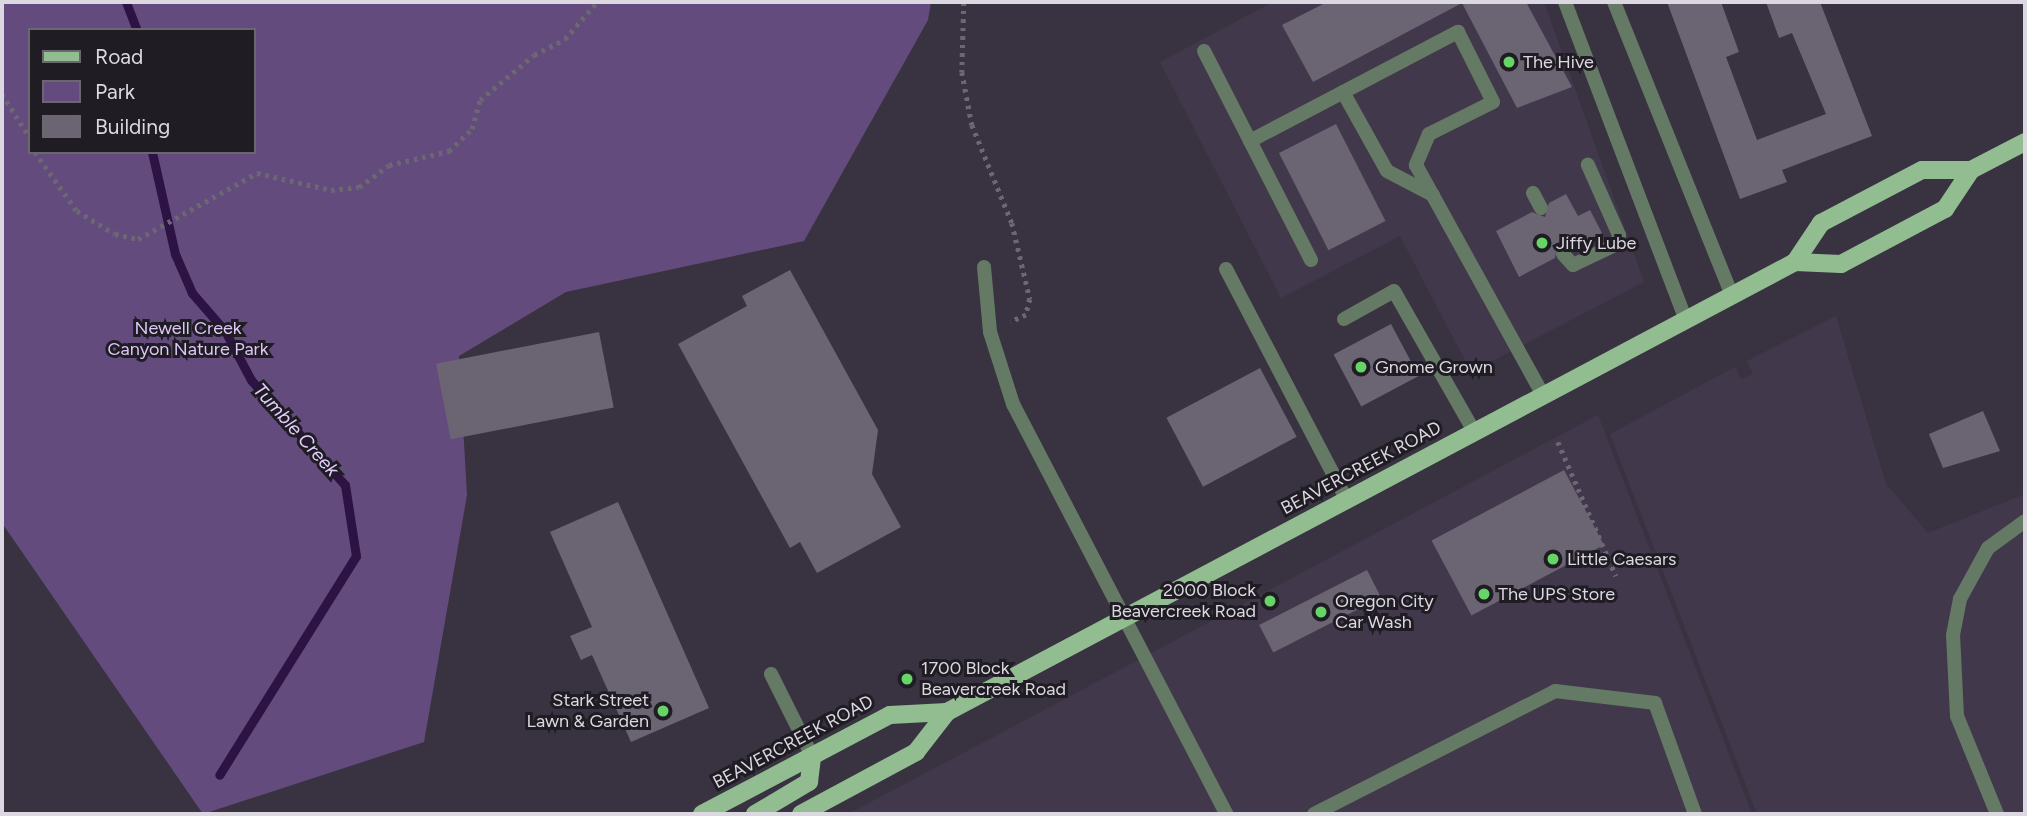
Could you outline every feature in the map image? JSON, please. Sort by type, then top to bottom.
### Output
[{"type":"main road","name":"BEAVERCREEK ROAD","points":[[801,814],[916,752],[947,712],[1795,262],[1821,223],[1922,170],[1971,170],[2025,142]]},
{"type":"main road","name":"BEAVERCREEK ROAD","points":[[1795,262],[1841,264],[1853,258],[1945,208],[1971,170]]},
{"type":"main road","name":"BEAVERCREEK ROAD","points":[[702,814],[890,715],[947,712]]},
{"type":"main road","points":[[755,814],[809,782],[813,756]]},
{"type":"lane","points":[[1566,2],[1686,320]]},
{"type":"lane","points":[[1614,2],[1732,296]]},
{"type":"lane","points":[[1250,141],[1458,32],[1493,102],[1429,134],[1416,165],[1543,395]]},
{"type":"lane","points":[[1204,51],[1311,260]]},
{"type":"lane","points":[[1343,92],[1387,171],[1433,196]]},
{"type":"lane","points":[[1563,254],[1573,265],[1617,244],[1619,235],[1588,165]]},
{"type":"lane","points":[[1533,193],[1541,208]]},
{"type":"lane","points":[[984,267],[990,332],[1017,414],[1226,814]]},
{"type":"lane","points":[[1226,269],[1346,499]]},
{"type":"lane","points":[[1344,318],[1394,291],[1474,431]]},
{"type":"lane","points":[[1997,814],[1957,716],[1953,635],[1960,599],[1988,548],[2025,522]]},
{"type":"lane","points":[[771,674],[813,756]]},
{"type":"lane","points":[[1314,814],[1556,691],[1654,704],[1695,814]]},
{"type":"path","points":[[36,154],[77,211],[115,234],[142,237],[257,173],[331,190],[359,187],[389,165],[449,151],[472,129],[480,100],[565,39],[597,2]]},
{"type":"path","points":[[964,2],[962,72],[972,125],[1012,223],[1030,299],[1026,315],[990,332]]},
{"type":"path","points":[[2,94],[28,135]]},
{"type":"path","points":[[1558,442],[1616,576]]},
{"type":"shaded area","points":[[1273,2],[1544,2],[1644,282],[1471,372],[1400,236],[1281,298],[1160,62]]},
{"type":"shaded area","points":[[1836,316],[1886,484],[1928,533],[2025,494],[2025,814],[1757,814],[1610,434],[1735,367],[1741,379],[1753,374],[1747,361]]},
{"type":"shaded area","points":[[1598,415],[1752,814],[848,814],[1003,732]]},
{"type":"green space","name":"Newell Creek Canyon Nature Park","points":[[2,2],[931,2],[928,20],[804,241],[566,292],[459,356],[467,495],[424,742],[203,814],[2,523]]},
{"type":"building","points":[[1327,2],[1526,2],[1572,87],[1517,108],[1462,3],[1313,82],[1282,25]]},
{"type":"building","points":[[1667,2],[1721,2],[1739,52],[1726,57],[1757,140],[1826,114],[1792,33],[1779,38],[1766,2],[1820,2],[1872,136],[1782,170],[1787,182],[1740,199]]},
{"type":"building","points":[[1336,124],[1385,221],[1328,250],[1279,153]]},
{"type":"building","name":"Jiffy Lube","points":[[1566,194],[1578,216],[1590,210],[1602,233],[1572,249],[1557,246],[1555,258],[1519,277],[1496,231],[1532,212],[1545,217],[1549,203]]},
{"type":"building","points":[[790,270],[878,430],[872,474],[901,527],[817,573],[800,542],[790,548],[678,344],[747,306],[742,296]]},
{"type":"building","points":[[1391,324],[1419,376],[1361,407],[1334,355]]},
{"type":"building","points":[[599,332],[614,408],[451,439],[436,364]]},
{"type":"building","points":[[1260,368],[1297,437],[1203,487],[1166,418]]},
{"type":"building","points":[[1983,411],[2000,451],[1943,468],[1929,434]]},
{"type":"building","points":[[1564,470],[1604,545],[1471,615],[1432,540]]},
{"type":"building","points":[[618,502],[709,708],[631,742],[592,655],[581,660],[570,636],[592,627],[550,532]]},
{"type":"building","name":"Oregon City Car Wash","points":[[1367,570],[1381,598],[1273,653],[1259,625]]},
{"type":"waterway","name":"Tumble Creek","points":[[126,2],[136,28]]},
{"type":"waterway","name":"Tumble Creek","points":[[152,154],[175,254],[192,293],[225,331],[251,380],[345,485],[356,556],[219,775]]},
{"type":"place","name":"The Hive","points":[[1509,62]]},
{"type":"place","name":"Jiffy Lube","points":[[1542,243]]},
{"type":"place","name":"Gnome Grown","points":[[1361,367]]},
{"type":"place","name":"Little Caesars","points":[[1553,559]]},
{"type":"place","name":"The UPS Store","points":[[1484,594]]},
{"type":"place","name":"2000 Block Beavercreek Road","points":[[1270,601]]},
{"type":"place","name":"Oregon City Car Wash","points":[[1321,612]]},
{"type":"place","name":"1700 Block Beavercreek Road","points":[[907,679]]},
{"type":"place","name":"Stark Street Lawn & Garden","points":[[663,711]]}]
